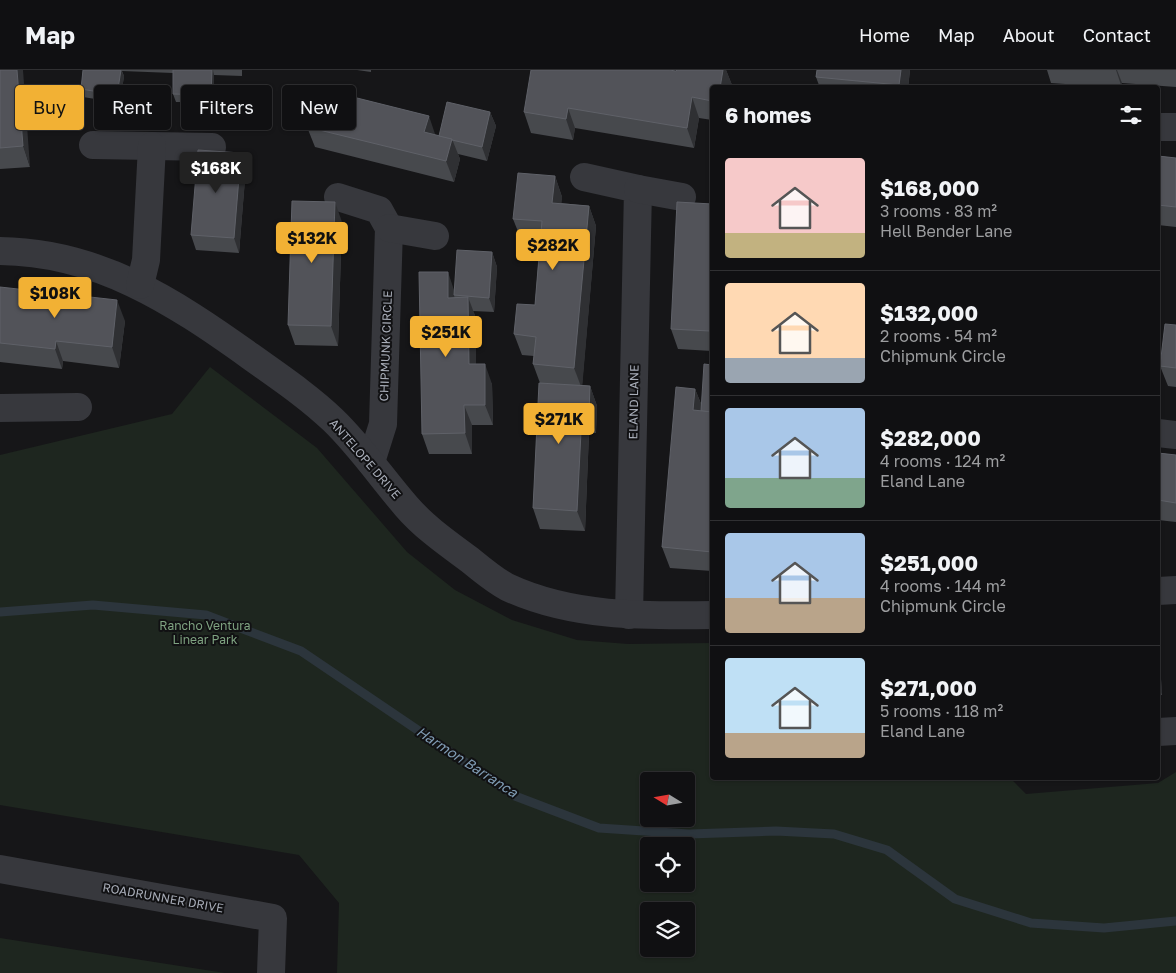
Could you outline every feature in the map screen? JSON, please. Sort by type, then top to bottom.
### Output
[{"type":"street","points":[[1160,127],[1176,127]]},
{"type":"street","points":[[93,145],[212,147]]},
{"type":"street","points":[[140,285],[146,260],[152,146]]},
{"type":"street","points":[[584,177],[682,197]]},
{"type":"street","name":"ELAND LANE","points":[[629,614],[638,189]]},
{"type":"street","points":[[338,197],[379,210],[389,228],[435,236]]},
{"type":"street","name":"CHIPMUNK CIRCLE","points":[[371,462],[384,424],[389,228]]},
{"type":"street","name":"ANTELOPE DRIVE","points":[[0,251],[44,254],[98,269],[140,285],[215,331],[289,384],[332,420],[371,462],[407,507],[436,534],[506,586],[558,604],[595,612],[710,615]]},
{"type":"street","points":[[0,408],[78,407]]},
{"type":"street","points":[[1160,433],[1176,434]]},
{"type":"street","points":[[1160,591],[1176,590]]},
{"type":"street","points":[[1160,732],[1176,730]]},
{"type":"street","name":"ROADRUNNER DRIVE","points":[[0,869],[273,918],[271,973]]},
{"type":"green space","name":"Rancho Ventura Linear Park","points":[[210,367],[317,448],[407,552],[455,590],[512,620],[577,640],[628,644],[710,643],[710,780],[1012,780],[1026,794],[1158,783],[1176,772],[1176,973],[337,973],[339,903],[299,855],[0,805],[0,455],[172,414]]},
{"type":"green space","points":[[0,938],[225,973],[0,973]]},
{"type":"building","points":[[0,70],[17,70],[18,85],[15,85],[15,130],[22,130],[23,146],[0,148]]},
{"type":"building","points":[[83,70],[121,70],[119,85],[94,85],[94,91],[84,90],[84,85],[81,85]]},
{"type":"building","points":[[173,70],[212,70],[211,85],[181,85],[181,94],[173,94]]},
{"type":"building","points":[[531,70],[723,70],[720,85],[710,85],[710,101],[692,97],[687,128],[568,108],[566,119],[524,112]]},
{"type":"building","points":[[817,70],[901,70],[899,85],[816,77]]},
{"type":"building","points":[[356,98],[429,116],[424,132],[452,139],[446,161],[319,130],[356,130]]},
{"type":"building","points":[[447,102],[490,112],[482,147],[439,136]]},
{"type":"building","points":[[198,150],[241,153],[234,238],[191,235]]},
{"type":"building","points":[[1160,156],[1176,158],[1176,207],[1160,205]]},
{"type":"building","points":[[518,173],[555,176],[552,203],[589,206],[574,368],[533,364],[536,337],[514,334],[517,304],[535,305],[542,221],[513,219]]},
{"type":"building","points":[[292,201],[335,202],[331,326],[288,325]]},
{"type":"building","points":[[677,202],[710,204],[710,331],[671,329]]},
{"type":"building","points":[[457,250],[492,252],[489,298],[454,295]]},
{"type":"building","points":[[419,272],[448,272],[448,298],[468,297],[469,364],[485,364],[485,405],[464,405],[465,433],[422,434]]},
{"type":"building","points":[[0,287],[117,300],[112,347],[56,341],[55,349],[0,343]]},
{"type":"building","points":[[1165,324],[1176,325],[1176,368],[1160,366]]},
{"type":"building","points":[[704,364],[710,365],[710,412],[701,411]]},
{"type":"building","points":[[539,383],[590,386],[589,413],[582,412],[577,511],[533,508]]},
{"type":"building","points":[[676,387],[695,389],[693,410],[710,412],[710,552],[662,547]]},
{"type":"building","points":[[1160,453],[1176,455],[1176,503],[1160,500]]},
{"type":"waterway","name":"Harmon Barranca","points":[[0,612],[93,605],[206,615],[301,651],[515,796],[599,828],[689,834],[776,831],[834,834],[887,850],[955,899],[1031,923],[1104,928],[1176,921]]}]
